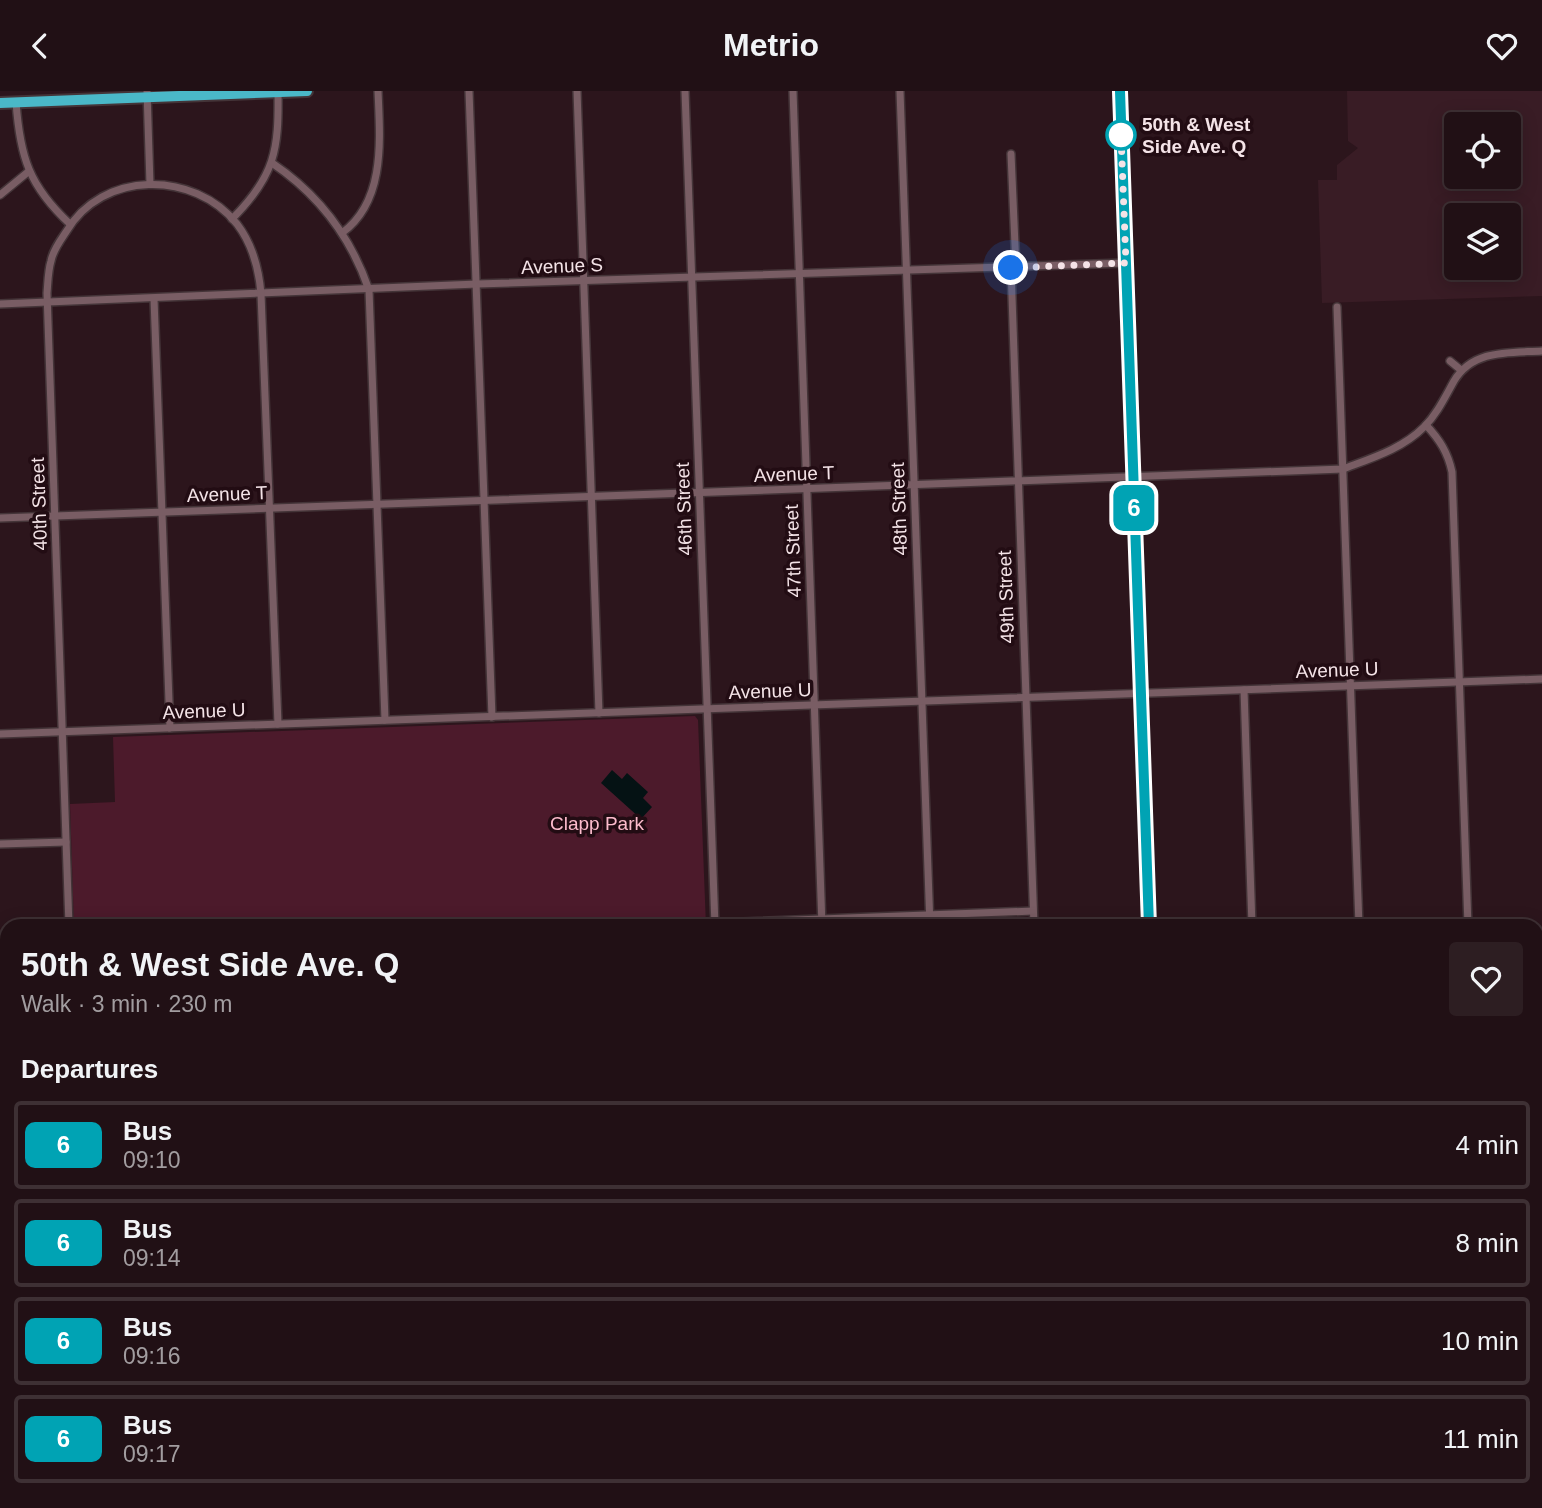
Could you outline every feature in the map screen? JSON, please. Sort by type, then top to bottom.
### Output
[{"type":"highway","points":[[0,103],[147,94],[307,91]]},
{"type":"main road","points":[[1119,91],[1149,919]]},
{"type":"street","points":[[342,233],[360,216],[373,187],[380,144],[378,91]]},
{"type":"street","points":[[469,91],[492,717]]},
{"type":"street","points":[[577,91],[599,713]]},
{"type":"street","name":"46th Street","points":[[685,91],[715,919]]},
{"type":"street","name":"47th Street","points":[[793,91],[822,919]]},
{"type":"street","name":"48th Street","points":[[900,91],[929,919]]},
{"type":"street","points":[[232,219],[259,189],[272,163],[277,136],[278,92]]},
{"type":"street","points":[[147,94],[150,184],[189,190],[204,197],[232,219],[248,240],[256,259],[261,294],[278,724]]},
{"type":"street","points":[[16,102],[19,144],[28,172],[49,204],[70,224]]},
{"type":"street","name":"49th Street","points":[[1011,154],[1018,481],[1034,919]]},
{"type":"street","points":[[272,163],[314,197],[342,233],[369,290],[384,720]]},
{"type":"street","points":[[0,195],[28,172]]},
{"type":"street","name":"40th Street","points":[[69,919],[47,302],[51,258],[70,224],[96,201],[113,192],[150,184]]},
{"type":"street","name":"Avenue S","points":[[0,304],[477,284],[1126,263]]},
{"type":"street","points":[[154,299],[170,728]]},
{"type":"street","points":[[1337,307],[1359,919]]},
{"type":"street","name":"Avenue T","points":[[0,518],[1343,469],[1393,449],[1426,425],[1461,370],[1480,357],[1542,351]]},
{"type":"street","points":[[1450,361],[1461,370]]},
{"type":"street","points":[[1426,425],[1443,446],[1452,473],[1468,919]]},
{"type":"street","name":"Avenue U","points":[[0,734],[1542,679]]},
{"type":"street","points":[[1244,690],[1252,919]]},
{"type":"street","points":[[0,845],[66,842]]},
{"type":"street","points":[[868,919],[1033,911]]},
{"type":"shaded area","points":[[1347,91],[1542,91],[1542,296],[1322,303],[1318,180],[1337,180],[1337,165],[1358,148],[1348,141]]},
{"type":"shaded area","points":[[612,770],[622,779],[627,773],[648,792],[643,798],[652,807],[641,819],[601,783]]},
{"type":"green space","name":"Clapp Park","points":[[695,716],[698,720],[706,919],[74,919],[70,804],[115,802],[113,737]]},
{"type":"bus line","name":"6","points":[[1120,91],[1149,919]]},
{"type":"place","name":"50th & West Side Ave. Q","points":[[1121,135]]},
{"type":"route","points":[[1011,268],[1126,263],[1121,135]]}]
